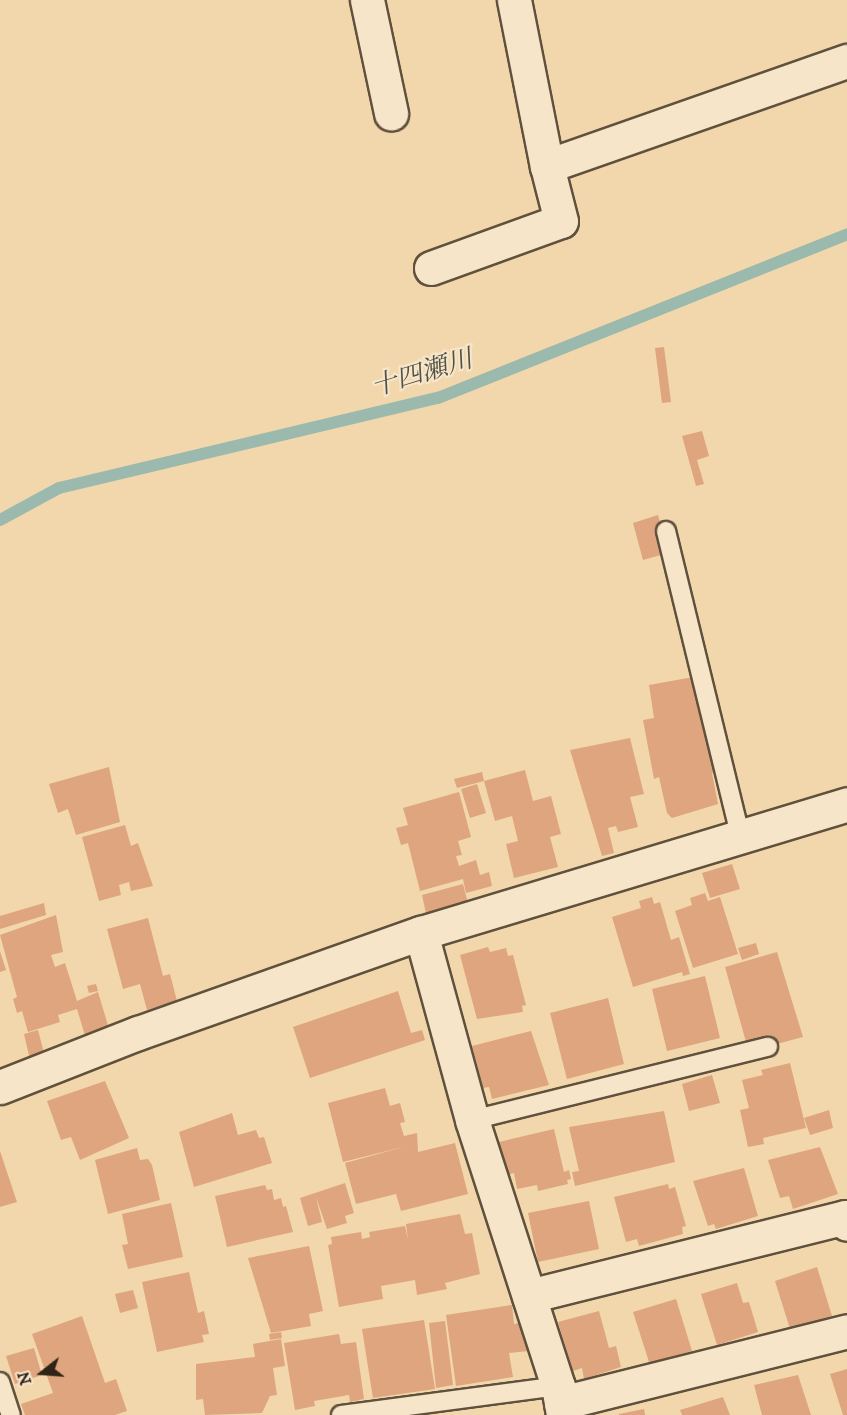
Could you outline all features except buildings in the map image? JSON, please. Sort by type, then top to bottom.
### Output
[{"type":"street","points":[[367,0],[392,113]]},
{"type":"street","points":[[431,268],[561,220],[546,166],[513,0]]},
{"type":"street","points":[[546,166],[847,61]]},
{"type":"street","points":[[0,1087],[138,1033],[421,933],[847,804]]},
{"type":"street","points":[[421,933],[472,1120],[561,1401],[847,1331]]},
{"type":"street","points":[[529,1296],[845,1217],[847,1224]]},
{"type":"lane","points":[[666,531],[740,835]]},
{"type":"lane","points":[[472,1120],[768,1047]]},
{"type":"lane","points":[[0,1382],[11,1415]]},
{"type":"lane","points":[[342,1415],[561,1401]]},
{"type":"waterway","name":"十四瀬川","points":[[0,520],[59,488],[438,398],[847,234]]}]
